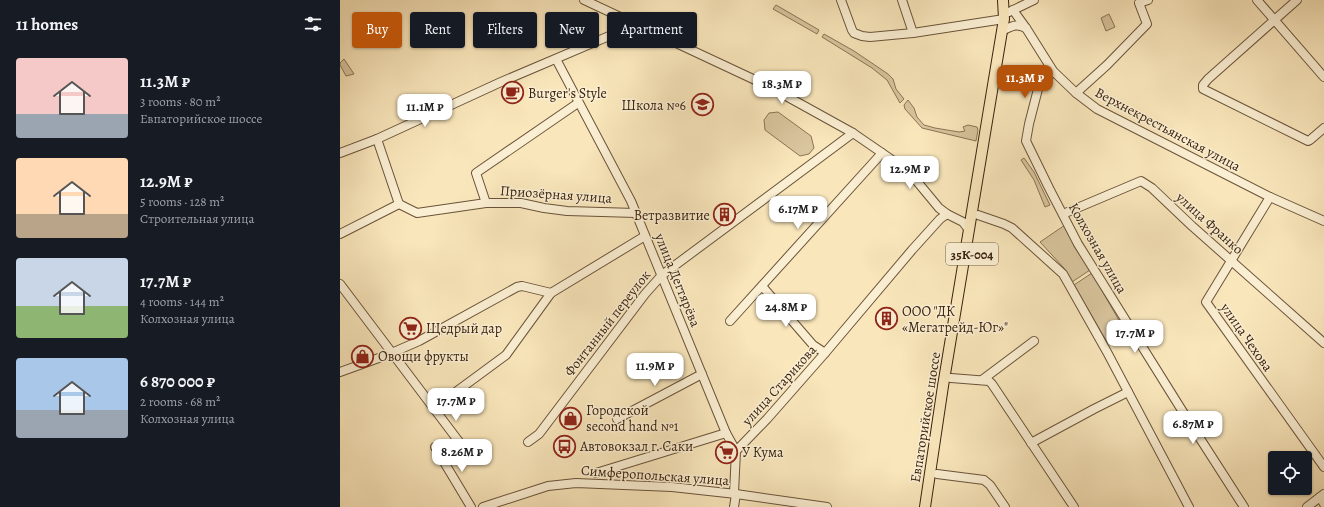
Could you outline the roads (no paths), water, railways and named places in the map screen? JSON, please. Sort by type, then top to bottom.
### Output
[{"type":"main road","name":"Евпаторийское шоссе","points":[[1002,0],[1008,18]]},
{"type":"main road","name":"Евпаторийское шоссе","points":[[932,507],[975,214],[1008,18],[1007,0]]},
{"type":"main road","name":"Евпаторийское шоссе","points":[[925,507],[943,386],[969,230],[975,214]]},
{"type":"street","points":[[584,0],[608,12]]},
{"type":"street","points":[[841,0],[854,33],[870,37],[913,33],[1008,18],[1034,0]]},
{"type":"street","points":[[902,0],[913,33]]},
{"type":"street","points":[[1076,93],[1107,65],[1147,24],[1139,3],[1148,0]]},
{"type":"street","points":[[1257,0],[1324,77]]},
{"type":"street","points":[[1297,0],[1208,79],[1203,85],[1203,89],[1308,141],[1324,128]]},
{"type":"street","points":[[1008,18],[1015,25],[1018,24],[1026,28]]},
{"type":"street","name":"Верхнекрестьянская улица","points":[[1008,18],[1026,28],[1053,71],[1076,93],[1097,109],[1270,197],[1324,221]]},
{"type":"street","points":[[340,153],[377,139],[501,82],[607,37]]},
{"type":"street","points":[[685,48],[768,86],[853,133],[901,166],[915,179],[939,208],[950,216],[963,222],[969,230]]},
{"type":"street","name":"улица Дегтярёва","points":[[556,59],[631,201],[726,433],[736,450]]},
{"type":"street","name":"Колхозная улица","points":[[1053,71],[1038,89],[1026,141],[1078,244],[1244,507]]},
{"type":"street","points":[[486,203],[476,173],[578,103]]},
{"type":"street","name":"Фонтанный переулок","points":[[528,442],[539,434],[641,300],[662,275],[853,133]]},
{"type":"street","points":[[340,234],[399,204],[377,139]]},
{"type":"street","points":[[730,321],[882,153]]},
{"type":"street","name":"улица Франко","points":[[1064,216],[1141,181],[1152,188],[1192,226],[1324,343]]},
{"type":"street","name":"улица Чехова","points":[[1270,197],[1206,302],[1324,467]]},
{"type":"street","name":"Приозёрная улица","points":[[399,204],[417,213],[486,203],[521,203],[544,208],[567,210],[636,212]]},
{"type":"street","points":[[950,216],[967,216],[975,214],[1012,228],[1063,274],[1082,306],[1189,507]]},
{"type":"street","name":"улица Старикова","points":[[736,450],[768,419],[940,219],[950,216]]},
{"type":"street","points":[[434,408],[506,355],[515,345],[551,293],[645,236]]},
{"type":"street","points":[[340,284],[466,451]]},
{"type":"street","points":[[340,372],[392,353],[419,341],[517,287],[522,286],[551,293]]},
{"type":"street","points":[[762,286],[814,344],[825,353]]},
{"type":"street","points":[[982,380],[1034,341]]},
{"type":"street","points":[[617,419],[702,374]]},
{"type":"street","points":[[951,378],[989,381],[992,384],[1074,507]]},
{"type":"street","points":[[1031,443],[1128,392]]},
{"type":"street","points":[[596,473],[726,433]]},
{"type":"street","points":[[435,447],[471,507]]},
{"type":"street","points":[[734,507],[736,450]]},
{"type":"street","points":[[937,474],[984,480],[990,485],[1005,507]]},
{"type":"street","name":"Симферопольская улица","points":[[483,507],[548,486],[576,483],[672,487],[735,493],[827,507]]},
{"type":"street","points":[[1307,507],[1323,498]]},
{"type":"place","name":"Burger's Style","points":[[512,93]]},
{"type":"place","name":"Школа №6","points":[[702,105]]},
{"type":"place","name":"Ветразвитие","points":[[725,215]]},
{"type":"place","name":"ООО \"ДК «Мегатрейд-Юг»\"","points":[[886,319]]},
{"type":"place","name":"Щедрый дар","points":[[411,328]]},
{"type":"place","name":"Овощи фрукты","points":[[363,356]]},
{"type":"place","name":"Городской second hand №1","points":[[570,418]]},
{"type":"place","name":"Автовокзал г. Саки","points":[[565,446]]},
{"type":"place","name":"У Кума","points":[[727,452]]}]
